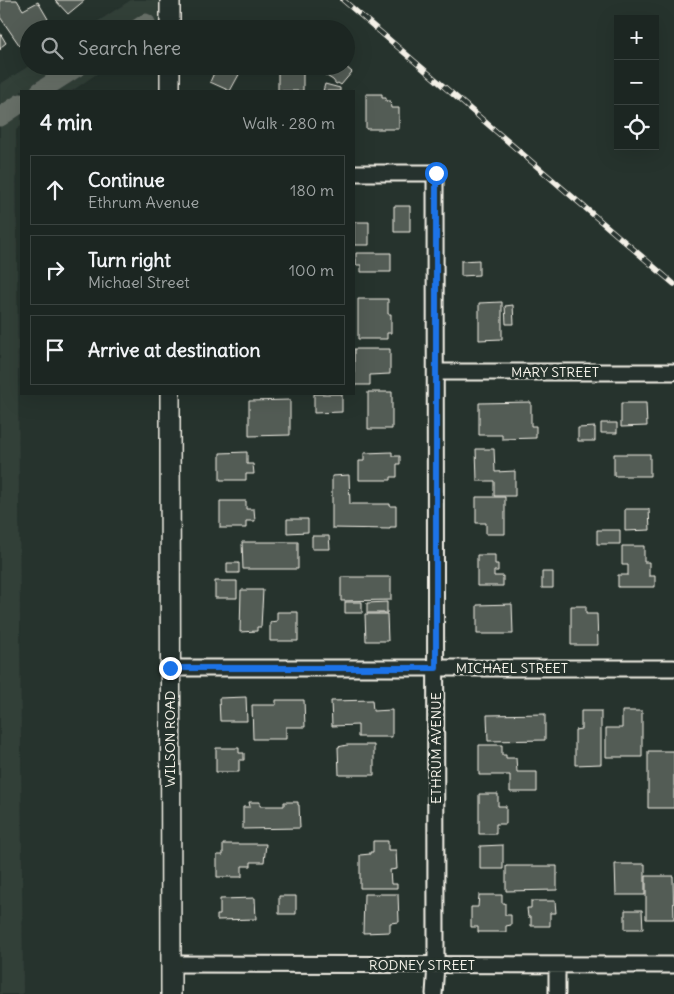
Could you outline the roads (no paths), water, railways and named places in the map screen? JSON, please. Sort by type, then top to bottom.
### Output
[{"type":"street","points":[[170,0],[170,20]]},
{"type":"street","points":[[170,75],[170,90]]},
{"type":"street","name":"ETHRUM AVENUE","points":[[355,173],[436,173],[436,965],[434,994]]},
{"type":"street","name":"MARY STREET","points":[[436,372],[674,372]]},
{"type":"street","name":"WILSON ROAD","points":[[170,395],[171,994]]},
{"type":"street","name":"MICHAEL STREET","points":[[170,668],[674,668]]},
{"type":"street","name":"RODNEY STREET","points":[[171,964],[674,965]]},
{"type":"street","points":[[557,965],[557,994]]},
{"type":"waterway","points":[[42,90],[65,75]]},
{"type":"waterway","points":[[0,117],[20,104]]},
{"type":"railway","points":[[343,0],[674,284]]}]
